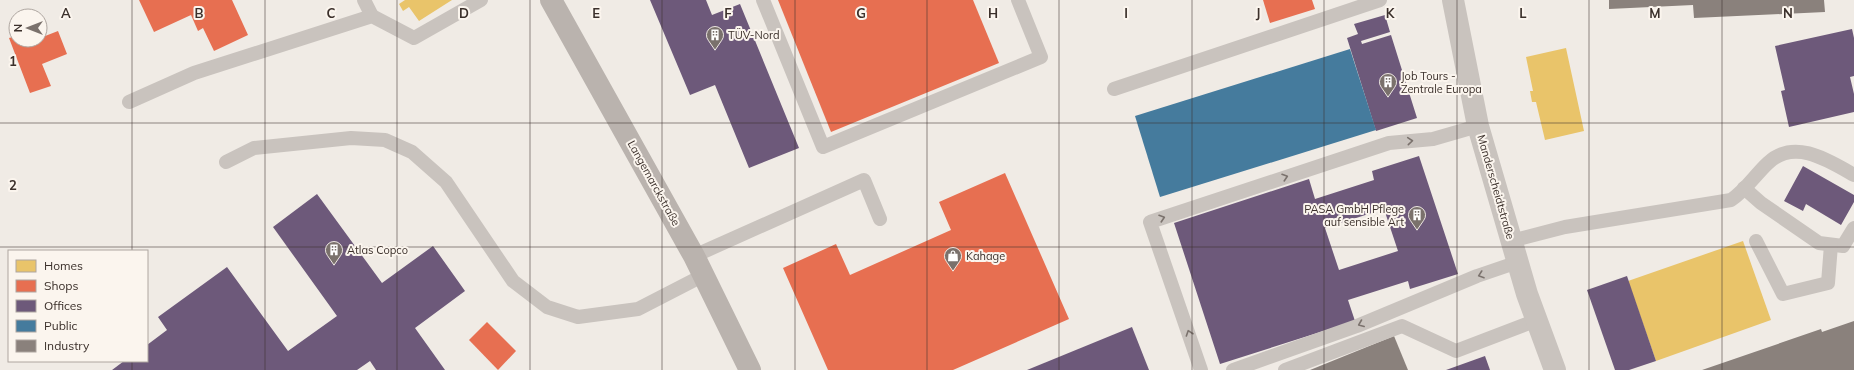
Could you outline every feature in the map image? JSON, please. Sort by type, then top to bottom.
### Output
[{"type":"street","name":"Langemarckstraße","points":[[551,0],[694,256],[748,369]]},
{"type":"street","name":"Manderscheidtstraße","points":[[1453,0],[1478,126],[1518,262],[1555,370]]},
{"type":"lane","points":[[364,0],[372,16],[414,38],[482,0]]},
{"type":"lane","points":[[763,0],[823,147],[1041,57],[1018,0]]},
{"type":"lane","points":[[1114,89],[1380,0]]},
{"type":"lane","points":[[129,102],[194,73],[372,16]]},
{"type":"lane","points":[[1201,370],[1150,222],[1389,143],[1433,139],[1478,126]]},
{"type":"lane","points":[[226,162],[254,148],[351,138],[385,140],[412,152],[446,182],[514,280],[547,307],[578,317],[638,309],[704,275]]},
{"type":"lane","points":[[1512,241],[1565,227],[1731,200],[1768,162],[1792,150],[1812,154],[1854,175]]},
{"type":"lane","points":[[694,256],[864,180],[880,219]]},
{"type":"lane","points":[[1744,188],[1761,203],[1818,243],[1843,246],[1854,228]]},
{"type":"lane","points":[[1756,241],[1783,294],[1828,283],[1831,245]]},
{"type":"lane","points":[[1233,370],[1357,326],[1476,276],[1518,262]]},
{"type":"lane","points":[[1285,370],[1402,326],[1456,351],[1537,320]]},
{"type":"building: Homes","points":[[405,0],[452,0],[419,21],[409,7],[403,11],[399,4]]},
{"type":"building: Homes","points":[[1566,48],[1584,131],[1545,140],[1536,102],[1532,102],[1530,91],[1533,91],[1526,57]]},
{"type":"building: Homes","points":[[1743,241],[1771,320],[1656,361],[1628,281]]},
{"type":"building: Shops","points":[[139,0],[232,0],[248,35],[214,51],[203,28],[198,31],[191,15],[154,32]]},
{"type":"building: Shops","points":[[778,0],[973,0],[999,63],[831,132]]},
{"type":"building: Shops","points":[[1263,0],[1312,0],[1315,9],[1270,23]]},
{"type":"building: Shops","points":[[58,31],[67,54],[42,64],[51,86],[30,93],[13,48],[48,48],[48,35]]},
{"type":"building: Shops","name":"Kahage","points":[[1005,173],[1069,319],[953,370],[828,370],[783,268],[836,244],[850,275],[951,230],[939,202]]},
{"type":"building: Shops","points":[[487,322],[516,351],[498,370],[469,340]]},
{"type":"building: Offices","name":"TÜV-Nord","points":[[650,0],[706,0],[712,15],[740,4],[799,148],[749,168],[715,85],[690,95]]},
{"type":"building: Offices","name":"Job Tours - Zentrale Europa","points":[[1385,15],[1390,32],[1361,41],[1362,44],[1391,35],[1417,118],[1376,131],[1347,38],[1358,34],[1354,24]]},
{"type":"building: Offices","points":[[1852,29],[1854,38],[1854,76],[1850,77],[1854,94],[1854,112],[1789,127],[1781,91],[1785,90],[1775,46]]},
{"type":"building: Offices","points":[[1419,156],[1458,274],[1410,289],[1408,281],[1348,300],[1355,321],[1220,364],[1174,223],[1309,179],[1315,199],[1374,180],[1372,171]],"holes":[[[1384,209],[1398,251],[1339,270],[1325,228]]]},
{"type":"building: Offices","points":[[1803,166],[1854,195],[1854,202],[1841,225],[1806,204],[1803,211],[1784,201]]},
{"type":"building: Offices","name":"Atlas Copco","points":[[317,194],[382,283],[433,246],[465,291],[415,328],[445,370],[376,370],[370,361],[357,370],[112,370],[123,362],[148,362],[148,344],[167,330],[158,317],[227,267],[288,351],[337,316],[273,227]]},
{"type":"building: Offices","points":[[1627,276],[1656,361],[1629,370],[1615,370],[1587,290]]},
{"type":"building: Offices","points":[[1132,327],[1149,370],[1027,370]]},
{"type":"building: Offices","points":[[1485,356],[1490,370],[1446,370]]},
{"type":"building: Public","points":[[1350,49],[1376,130],[1160,197],[1135,116]]},
{"type":"building: Industry","points":[[1609,0],[1824,0],[1825,12],[1694,18],[1693,5],[1609,9]]},
{"type":"building: Industry","points":[[1854,321],[1854,370],[1702,370],[1821,329],[1822,332]]},
{"type":"building: Industry","points":[[1394,336],[1408,370],[1310,370]]},
{"type":"place","name":"TÜV-Nord","points":[[715,50]]},
{"type":"place","name":"Job Tours - Zentrale Europa","points":[[1388,97]]},
{"type":"place","name":"PASA GmbH Pflege auf sensible Art","points":[[1417,230]]},
{"type":"place","name":"Atlas Copco","points":[[334,265]]},
{"type":"place","name":"Kahage","points":[[953,271]]}]
